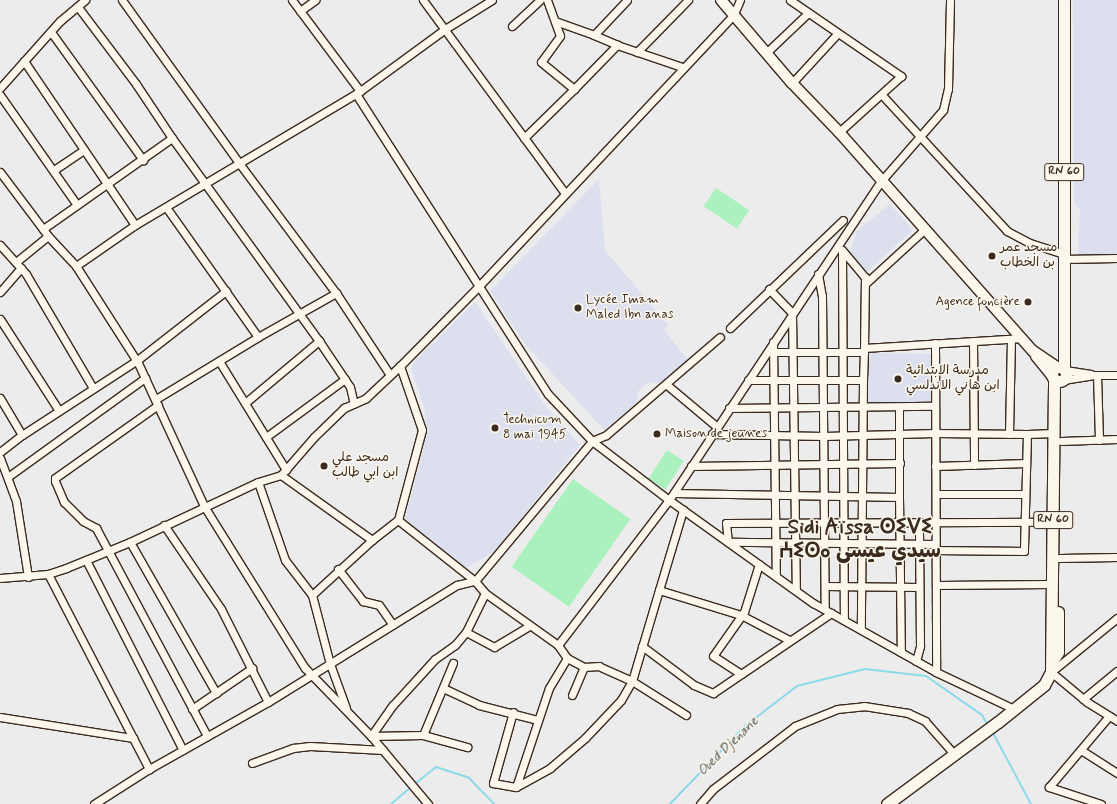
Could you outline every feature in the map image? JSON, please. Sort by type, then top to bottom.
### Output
[{"type":"main road","points":[[721,0],[792,83],[839,132],[1033,351],[1059,373]]},
{"type":"main road","name":"RN 60","points":[[887,804],[998,722],[1044,685],[1051,672],[1053,660],[1058,650],[1058,437],[1064,256],[1064,0]]},
{"type":"main road","name":"RN 60","points":[[1053,660],[1050,650],[1051,584],[1058,437]]},
{"type":"street","points":[[0,88],[52,32],[85,0]]},
{"type":"street","points":[[122,0],[239,163],[336,293],[390,375]]},
{"type":"street","points":[[292,0],[358,92],[478,287],[548,394],[592,441],[669,500],[828,611],[936,672],[1014,709]]},
{"type":"street","points":[[300,11],[315,0]]},
{"type":"street","points":[[423,0],[565,193]]},
{"type":"street","points":[[76,266],[135,225],[358,92],[445,29],[492,0]]},
{"type":"street","points":[[512,26],[540,0]]},
{"type":"street","points":[[547,0],[560,36],[541,62],[574,90]]},
{"type":"street","points":[[594,35],[627,0]]},
{"type":"street","points":[[637,52],[688,0]]},
{"type":"street","points":[[0,578],[28,577],[48,574],[86,560],[130,542],[258,482],[284,472],[314,437],[344,408],[366,398],[400,366],[478,287],[682,67],[734,14],[740,0]]},
{"type":"street","points":[[790,0],[837,34],[901,76],[882,95],[839,132]]},
{"type":"street","points":[[558,645],[674,493],[837,244],[882,180],[943,110],[948,90],[950,0]]},
{"type":"street","points":[[78,7],[136,84],[204,184],[319,341],[345,379],[354,404]]},
{"type":"street","points":[[767,52],[808,13]]},
{"type":"street","points":[[555,21],[637,52],[682,67]]},
{"type":"street","points":[[52,32],[143,160]]},
{"type":"street","points":[[792,83],[837,34]]},
{"type":"street","points":[[524,138],[574,90],[617,44]]},
{"type":"street","points":[[24,61],[135,225]]},
{"type":"street","points":[[882,95],[1007,231],[1030,243],[1064,256],[1117,258]]},
{"type":"street","points":[[0,96],[54,170],[77,205]]},
{"type":"street","points":[[43,229],[108,185],[172,138]]},
{"type":"street","points":[[54,170],[84,150]]},
{"type":"street","points":[[0,172],[48,236],[76,266],[136,361],[157,402],[204,506],[311,675],[372,736],[427,802]]},
{"type":"street","points":[[166,207],[258,337]]},
{"type":"street","points":[[730,328],[842,220]]},
{"type":"street","points":[[865,284],[925,229]]},
{"type":"street","points":[[16,262],[48,236]]},
{"type":"street","points":[[837,244],[865,277],[861,495],[861,629]]},
{"type":"street","points":[[0,245],[21,268],[93,388]]},
{"type":"street","points":[[842,251],[844,380],[844,620]]},
{"type":"street","points":[[0,292],[21,268]]},
{"type":"street","points":[[818,274],[822,296],[825,586],[828,611]]},
{"type":"street","points":[[769,290],[792,313],[796,590]]},
{"type":"street","points":[[0,452],[22,435],[136,361],[226,291]]},
{"type":"street","points":[[207,736],[96,528],[76,515],[60,496],[55,478],[157,402],[219,361],[297,312],[336,293]]},
{"type":"street","points":[[0,319],[59,411]]},
{"type":"street","points":[[94,804],[149,769],[268,702],[457,585],[475,581],[592,441],[606,435],[667,385],[720,337]]},
{"type":"street","points":[[773,352],[843,352],[1023,338]]},
{"type":"street","points":[[1009,434],[1011,339]]},
{"type":"street","points":[[245,402],[319,341]]},
{"type":"street","points":[[773,341],[776,465],[776,576]]},
{"type":"street","points":[[973,341],[974,465]]},
{"type":"street","points":[[935,344],[936,672]]},
{"type":"street","points":[[219,361],[266,436],[284,472],[372,540]]},
{"type":"street","points":[[312,595],[338,569],[398,520],[422,430],[400,366]]},
{"type":"street","points":[[1059,373],[1117,375]]},
{"type":"street","points":[[1095,375],[1099,440]]},
{"type":"street","points":[[9,476],[145,378]]},
{"type":"street","points":[[266,436],[345,379]]},
{"type":"street","points":[[748,380],[863,380]]},
{"type":"street","points":[[667,385],[717,427]]},
{"type":"street","points":[[0,398],[22,435]]},
{"type":"street","points":[[729,408],[863,408],[935,406]]},
{"type":"street","points":[[899,407],[901,652]]},
{"type":"street","points":[[712,434],[844,436],[974,433],[1028,434],[1099,440],[1117,439]]},
{"type":"street","points":[[728,542],[919,544],[936,547],[1024,551],[1028,434]]},
{"type":"street","points":[[0,458],[9,476],[16,501],[28,577]]},
{"type":"street","points":[[691,466],[900,463]]},
{"type":"street","points":[[935,466],[1026,463]]},
{"type":"street","points":[[258,482],[285,560],[312,595],[330,664],[347,711]]},
{"type":"street","points":[[674,493],[861,495],[899,497]]},
{"type":"street","points":[[936,494],[1025,494]]},
{"type":"street","points":[[513,712],[493,783],[516,787],[550,768],[585,738],[620,700],[632,682],[684,510]]},
{"type":"street","points":[[398,520],[475,581],[484,593],[558,645],[567,658],[584,667],[599,666],[632,682],[686,715]]},
{"type":"street","points":[[916,661],[920,646],[919,522]]},
{"type":"street","points":[[728,542],[726,523],[1053,522]]},
{"type":"street","points":[[164,525],[221,608],[268,702]]},
{"type":"street","points":[[130,542],[216,692]]},
{"type":"street","points":[[1059,558],[1117,557]]},
{"type":"street","points":[[86,560],[183,750]]},
{"type":"street","points":[[741,674],[713,656],[741,615],[759,564]]},
{"type":"street","points":[[338,569],[363,601],[379,605],[393,625]]},
{"type":"street","points":[[48,574],[149,769]]},
{"type":"street","points":[[936,584],[1051,584]]},
{"type":"street","points":[[825,586],[861,585],[919,587]]},
{"type":"street","points":[[659,590],[741,615],[789,640]]},
{"type":"street","points":[[372,736],[393,705],[435,659],[455,645],[466,632],[484,593]]},
{"type":"street","points":[[642,646],[694,685],[713,694],[828,611]]},
{"type":"street","points":[[1117,618],[1051,672],[1083,699],[1117,721]]},
{"type":"street","points":[[466,632],[494,647],[529,626]]},
{"type":"street","points":[[516,787],[549,688],[567,658]]},
{"type":"street","points":[[423,735],[454,663]]},
{"type":"street","points":[[572,695],[584,667]]},
{"type":"street","points":[[192,709],[252,668]]},
{"type":"street","points":[[1083,699],[1117,671]]},
{"type":"street","points":[[443,688],[479,705],[513,712],[538,720]]},
{"type":"street","points":[[700,804],[713,789],[796,726],[837,709],[864,706],[908,713],[925,721],[954,754]]},
{"type":"street","points":[[1101,804],[1049,787],[1109,716]]},
{"type":"street","points":[[0,717],[133,738]]},
{"type":"street","points":[[372,736],[423,735],[466,747]]},
{"type":"street","points":[[252,764],[293,748],[310,746],[383,750]]},
{"type":"street","points":[[1081,750],[1117,773]]},
{"type":"shaded area","points":[[1073,0],[1117,0],[1117,255],[1078,255],[1080,208],[1076,207],[1074,197]]},
{"type":"shaded area","name":"Lycée Imam Maled Ibn anas","points":[[599,179],[605,250],[668,325],[664,330],[688,360],[661,383],[648,382],[639,390],[636,403],[604,430],[525,344],[490,291]]},
{"type":"shaded area","points":[[890,204],[913,230],[867,272],[850,254],[856,232]]},
{"type":"shaded area","name":"Technicum 8 mai 1945","points":[[475,302],[547,408],[580,445],[494,552],[464,569],[404,522],[424,448],[425,410],[411,369],[414,362]]},
{"type":"shaded area","name":"مدرسة الابتدائية ابن هاني الاندلسي","points":[[866,353],[931,354],[930,406],[865,405]]},
{"type":"green space","points":[[716,188],[749,210],[737,229],[704,206]]},
{"type":"green space","points":[[667,450],[684,461],[665,489],[648,479]]},
{"type":"green space","points":[[573,479],[630,519],[569,607],[512,567]]},
{"type":"waterway","name":"Oued Djenane","points":[[670,804],[744,727],[797,686],[865,669],[926,676],[982,715],[987,724]]},
{"type":"waterway","name":"Oued Djenane","points":[[992,731],[1031,804]]},
{"type":"waterway","name":"Oued Djenane","points":[[415,784],[436,767],[469,778],[494,804]]},
{"type":"waterway","name":"Oued Djenane","points":[[391,804],[411,787]]},
{"type":"place","name":"مسجد عمر بن الخطاب","points":[[992,256]]},
{"type":"place","name":"Agence foncière","points":[[1028,302]]},
{"type":"place","name":"Lycée Imam Maled Ibn anas","points":[[578,308]]},
{"type":"place","name":"مدرسة الابتدائية ابن هاني الاندلسي","points":[[898,379]]},
{"type":"place","name":"Technicum 8 mai 1945","points":[[495,428]]},
{"type":"place","name":"Maison de jeunes","points":[[657,434]]},
{"type":"place","name":"مسجد علي ابن ابي طالب","points":[[324,466]]},
{"type":"district","name":"Sidi Aïssa ⵙⵉⴸⵉ ⵄⵉⵙⴰ سيدي عيسى","points":[[860,539]]}]
